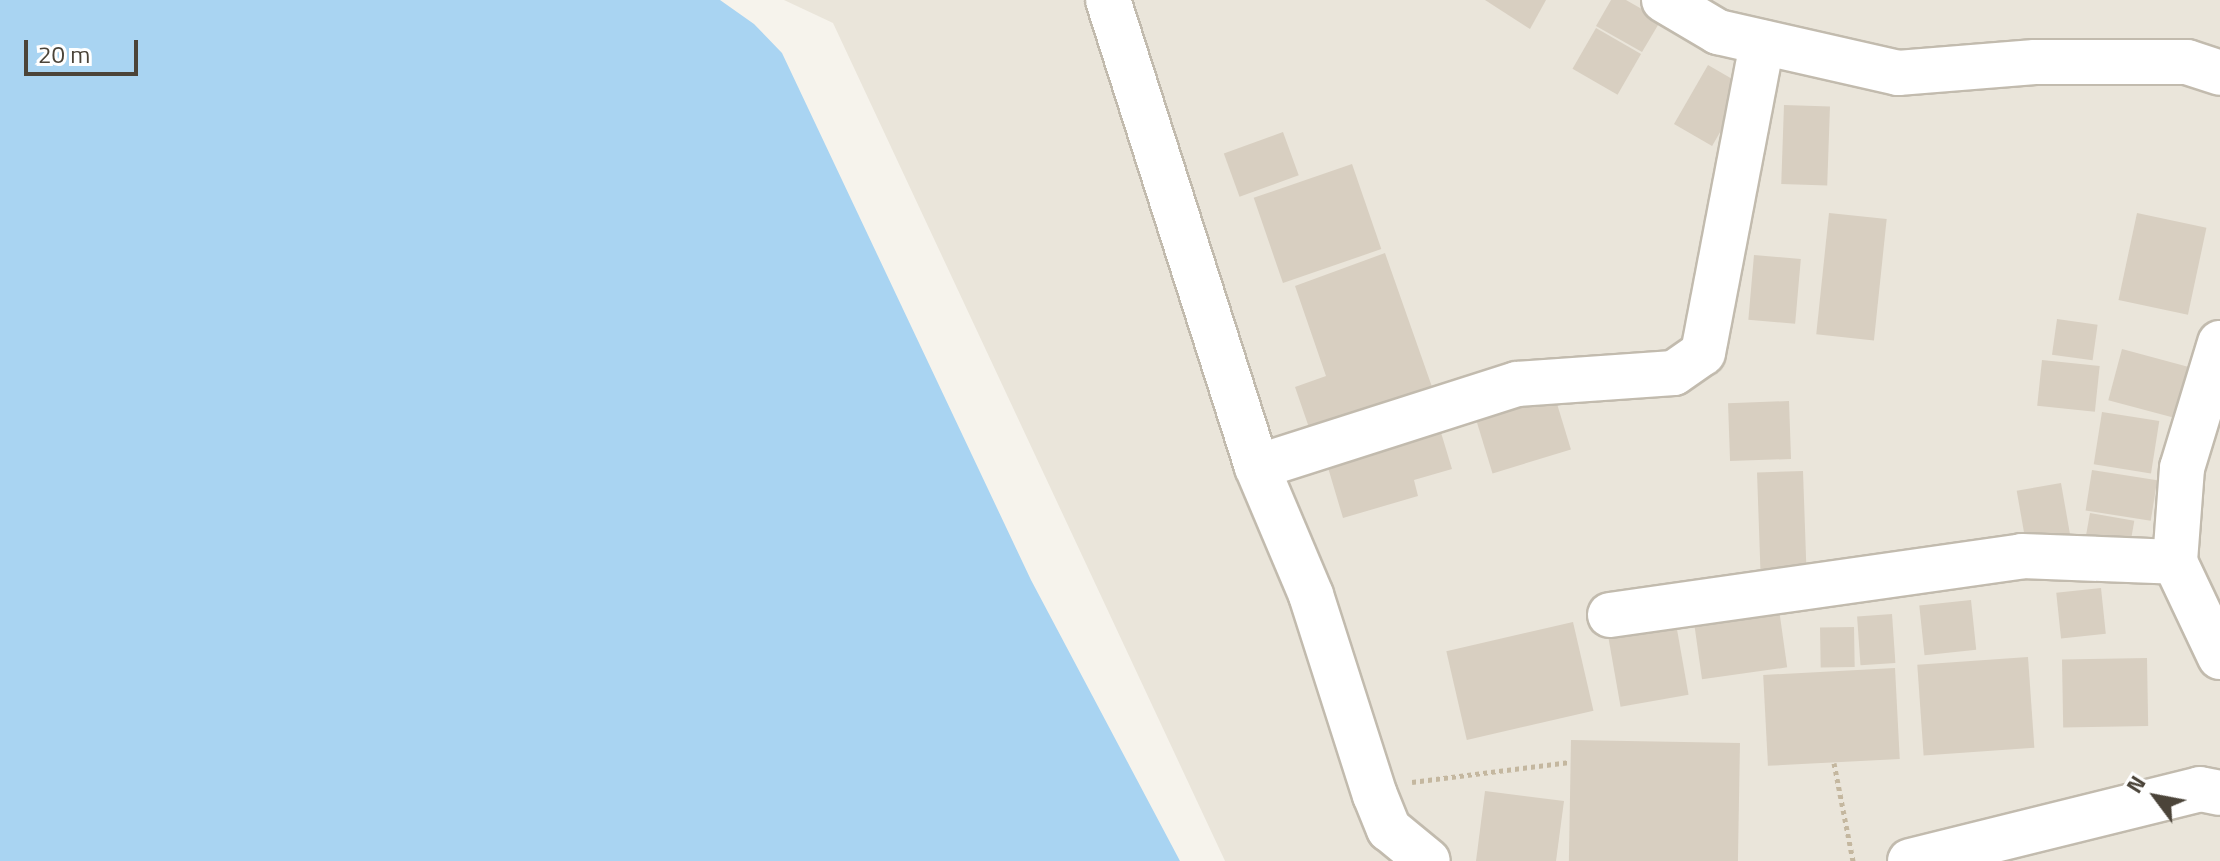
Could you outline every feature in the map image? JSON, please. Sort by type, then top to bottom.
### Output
[{"type":"street","points":[[1108,0],[1257,467],[1311,595],[1375,795],[1389,829],[1428,861]]},
{"type":"street","points":[[1664,0],[1718,32],[1898,73],[2050,62],[2187,62],[2220,73]]},
{"type":"street","points":[[1257,467],[1517,384],[1674,373],[1703,353],[1762,43]]},
{"type":"street","points":[[2220,343],[2182,468],[2175,562],[2220,657]]},
{"type":"street","points":[[1610,615],[2022,556],[2175,562]]},
{"type":"street","points":[[1910,861],[2213,780]]},
{"type":"path","points":[[1375,795],[1405,783],[1477,771],[1570,762]]},
{"type":"path","points":[[1834,763],[1853,861]]},
{"type":"shaded area","points":[[784,0],[2220,0],[2220,861],[1225,861],[833,23]]},
{"type":"water","points":[[0,0],[720,0],[754,24],[782,53],[1031,580],[1180,861],[0,861]]},
{"type":"building","points":[[1485,0],[1546,0],[1530,29]]},
{"type":"building","points":[[1611,0],[1626,0],[1661,20],[1642,52],[1596,26]]},
{"type":"building","points":[[1596,28],[1641,54],[1618,95],[1572,69]]},
{"type":"building","points":[[1708,65],[1746,87],[1712,146],[1674,124]]},
{"type":"building","points":[[1784,105],[1830,107],[1827,186],[1781,184]]},
{"type":"building","points":[[1283,132],[1299,175],[1240,197],[1224,154]]},
{"type":"building","points":[[1352,164],[1381,249],[1283,283],[1254,198]]},
{"type":"building","points":[[1829,213],[1887,219],[1874,340],[1816,334]]},
{"type":"building","points":[[2137,213],[2206,228],[2188,315],[2118,300]]},
{"type":"building","points":[[1385,253],[1437,401],[1315,445],[1295,387],[1326,376],[1295,286]]},
{"type":"building","points":[[1754,255],[1801,259],[1795,324],[1748,320]]},
{"type":"building","points":[[2057,319],[2098,325],[2093,360],[2052,355]]},
{"type":"building","points":[[2122,349],[2192,368],[2178,419],[2108,400]]},
{"type":"building","points":[[2042,360],[2100,366],[2095,412],[2037,406]]},
{"type":"building","points":[[1554,394],[1571,449],[1493,473],[1476,418]]},
{"type":"building","points":[[1789,401],[1791,459],[1730,461],[1728,403]]},
{"type":"building","points":[[2102,412],[2159,421],[2151,473],[2094,464]]},
{"type":"building","points":[[1439,426],[1452,469],[1414,480],[1418,496],[1343,518],[1326,461]]},
{"type":"building","points":[[2092,470],[2157,480],[2151,521],[2086,510]]},
{"type":"building","points":[[1803,471],[1807,584],[1761,586],[1757,473]]},
{"type":"building","points":[[2061,483],[2070,534],[2026,542],[2017,491]]},
{"type":"building","points":[[2090,513],[2134,521],[2130,545],[2086,538]]},
{"type":"building","points":[[2101,588],[2106,634],[2061,638],[2056,593]]},
{"type":"building","points":[[1971,600],[1976,650],[1925,655],[1919,605]]},
{"type":"building","points":[[1778,602],[1787,667],[1702,679],[1693,614]]},
{"type":"building","points":[[1892,614],[1895,663],[1861,665],[1857,616]]},
{"type":"building","points":[[1675,618],[1689,695],[1621,707],[1607,630]]},
{"type":"building","points":[[1573,622],[1593,711],[1467,740],[1446,651]]},
{"type":"building","points":[[1854,627],[1855,667],[1821,668],[1820,628]]},
{"type":"building","points":[[2028,657],[2034,748],[1924,756],[1917,665]]},
{"type":"building","points":[[2147,658],[2148,726],[2063,727],[2062,659]]},
{"type":"building","points":[[1895,668],[1900,759],[1768,766],[1763,675]]},
{"type":"building","points":[[1571,740],[1740,743],[1738,861],[1569,861]]},
{"type":"building","points":[[1485,791],[1564,801],[1556,861],[1476,861]]}]
